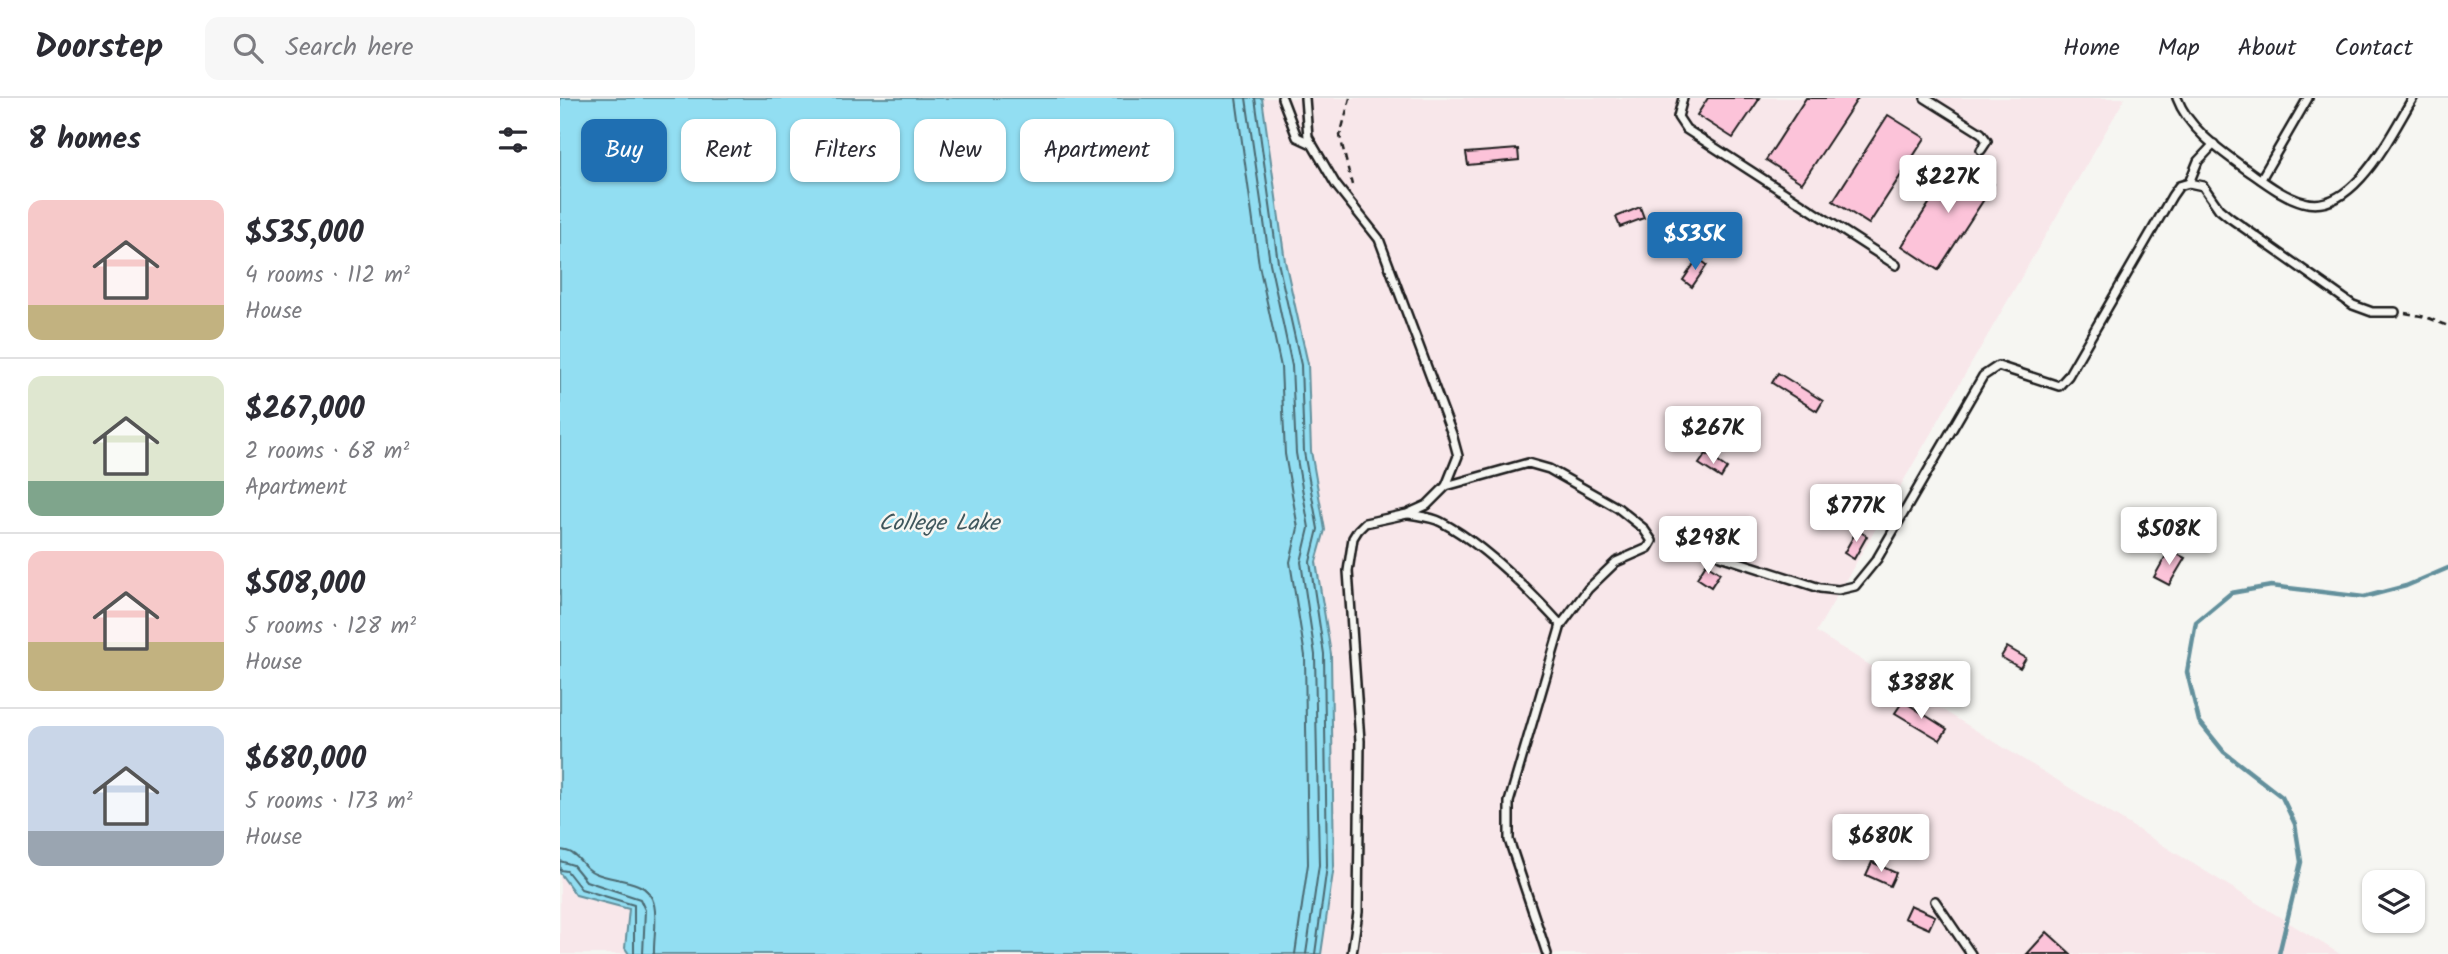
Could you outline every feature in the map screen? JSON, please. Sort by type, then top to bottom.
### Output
[{"type":"lane","points":[[1282,98],[1297,137],[1313,145]]},
{"type":"lane","points":[[1305,98],[1308,136],[1336,185],[1379,239],[1458,456],[1446,486],[1427,505],[1407,514],[1365,523],[1353,538],[1348,571],[1360,741],[1358,912],[1352,954]]},
{"type":"lane","points":[[1683,98],[1678,117],[1686,129],[1896,265]]},
{"type":"lane","points":[[1925,98],[1981,133],[1987,141],[1981,150]]},
{"type":"lane","points":[[2177,98],[2183,113],[2214,144],[2280,192],[2305,203],[2318,203],[2335,198],[2356,186],[2413,98]]},
{"type":"lane","points":[[2261,179],[2308,98]]},
{"type":"lane","points":[[2189,183],[2199,161],[2214,144]]},
{"type":"lane","points":[[1720,556],[1820,588],[1838,590],[1855,586],[1867,575],[1877,559],[1983,376],[1998,366],[2059,386],[2068,376],[2179,186],[2189,183],[2203,186],[2230,218],[2353,305],[2372,312],[2395,312]]},
{"type":"lane","points":[[1446,486],[1528,463],[1549,469],[1618,508],[1643,528],[1652,541],[1648,548],[1616,562],[1588,589],[1561,625],[1508,802],[1509,840],[1546,954]]},
{"type":"lane","points":[[1407,514],[1439,521],[1528,589],[1561,625]]},
{"type":"lane","points":[[1935,901],[1971,954]]},
{"type":"path","points":[[1350,98],[1340,136],[1354,193]]},
{"type":"path","points":[[2395,312],[2426,317],[2448,326]]},
{"type":"shaded area","points":[[1262,98],[2125,98],[1816,632],[2340,954],[1321,954],[1334,866],[1331,654],[1316,562],[1325,529],[1311,451],[1308,364],[1285,261]]},
{"type":"shaded area","points":[[560,873],[576,895],[629,909],[625,948],[629,954],[560,954]]},
{"type":"water","name":"College Lake","points":[[560,98],[1262,98],[1285,261],[1308,364],[1311,451],[1325,530],[1316,562],[1331,654],[1334,866],[1321,954],[629,954],[625,948],[629,909],[576,895],[560,873]]},
{"type":"building","points":[[1708,98],[1760,98],[1733,138],[1697,115]]},
{"type":"building","points":[[1806,98],[1858,98],[1802,183],[1766,160]]},
{"type":"building","points":[[1888,115],[1925,138],[1869,224],[1833,201]]},
{"type":"building","points":[[1518,149],[1519,160],[1468,165],[1466,153]]},
{"type":"building","points":[[1957,160],[1994,184],[1938,270],[1902,246]]},
{"type":"building","points":[[1640,207],[1644,218],[1620,227],[1616,217]]},
{"type":"building","points":[[1698,258],[1707,265],[1692,287],[1683,280]]},
{"type":"building","points":[[1778,373],[1823,401],[1817,411],[1772,383]]},
{"type":"building","points":[[1706,454],[1727,468],[1721,478],[1699,464]]},
{"type":"building","points":[[1857,530],[1867,536],[1854,559],[1844,553]]},
{"type":"building","points":[[2169,550],[2185,558],[2169,585],[2154,577]]},
{"type":"building","points":[[1706,564],[1720,573],[1711,587],[1697,578]]},
{"type":"building","points":[[2007,647],[2026,658],[2020,668],[2001,657]]},
{"type":"building","points":[[1903,701],[1947,729],[1940,740],[1895,713]]},
{"type":"building","points":[[1872,862],[1896,873],[1890,886],[1866,875]]},
{"type":"building","points":[[1910,905],[1935,916],[1929,929],[1904,918]]},
{"type":"building","points":[[2047,932],[2071,954],[2027,954]]},
{"type":"waterway","points":[[2279,954],[2301,862],[2295,824],[2282,797],[2224,752],[2199,721],[2187,672],[2196,622],[2231,593],[2271,586],[2364,597],[2406,586],[2448,568]]}]
